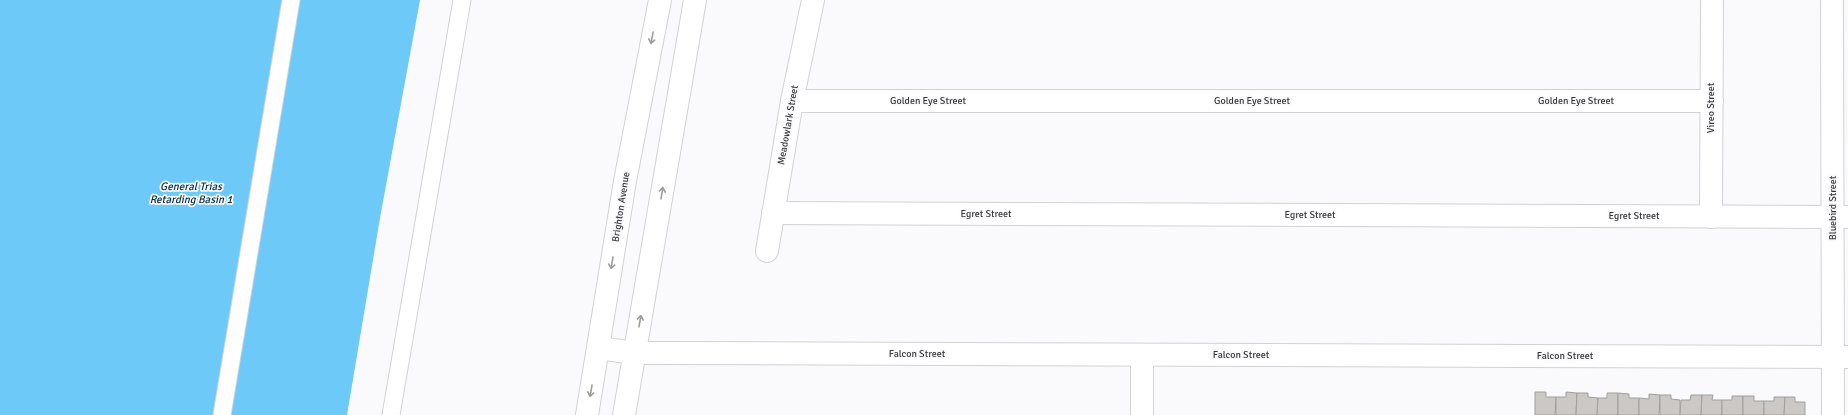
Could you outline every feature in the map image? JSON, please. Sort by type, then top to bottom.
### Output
[{"type":"street","name":"Brighton Avenue","points":[[586,415],[625,181],[660,0]]},
{"type":"street","points":[[624,415],[695,0]]},
{"type":"street","name":"Meadowlark Street","points":[[767,251],[792,101],[814,0]]},
{"type":"street","name":"Vireo Street","points":[[1711,217],[1712,0]]},
{"type":"street","name":"Bluebird Street","points":[[1832,0],[1840,217],[1841,357],[1833,415]]},
{"type":"street","name":"Golden Eye Street","points":[[792,101],[1712,102]]},
{"type":"street","name":"Egret Street","points":[[773,213],[1840,217]]},
{"type":"street","name":"Falcon Street","points":[[598,348],[634,353],[1841,357]]},
{"type":"street","points":[[1142,355],[1142,415]]},
{"type":"lane","points":[[222,415],[292,0]]},
{"type":"lane","points":[[391,415],[462,0]]},
{"type":"water","name":"General Trias Retarding Basin 1","points":[[0,0],[420,0],[380,218],[347,415],[0,415]]},
{"type":"building","points":[[1535,392],[1546,392],[1546,397],[1556,397],[1555,415],[1535,415]]},
{"type":"building","points":[[1566,392],[1577,393],[1576,415],[1556,415],[1556,397],[1566,397]]},
{"type":"building","points":[[1577,393],[1588,393],[1588,397],[1598,398],[1597,415],[1576,415]]},
{"type":"building","points":[[1607,393],[1618,393],[1618,415],[1597,415],[1598,398],[1607,398]]},
{"type":"building","points":[[1618,393],[1629,394],[1629,398],[1639,398],[1639,415],[1618,415]]},
{"type":"building","points":[[1649,394],[1660,395],[1659,415],[1639,415],[1639,398],[1649,399]]},
{"type":"building","points":[[1660,395],[1671,395],[1671,399],[1680,400],[1680,415],[1660,415]]},
{"type":"building","points":[[1691,395],[1702,395],[1701,415],[1680,415],[1681,400],[1690,400]]},
{"type":"building","points":[[1702,395],[1713,395],[1712,400],[1722,400],[1722,415],[1701,415]]},
{"type":"building","points":[[1732,396],[1743,396],[1743,415],[1722,415],[1722,400],[1732,400]]},
{"type":"building","points":[[1743,396],[1754,396],[1754,401],[1764,401],[1764,415],[1743,415]]},
{"type":"building","points":[[1774,397],[1785,397],[1784,415],[1764,415],[1764,401],[1774,401]]},
{"type":"building","points":[[1785,397],[1795,397],[1795,402],[1805,402],[1805,415],[1784,415]]}]
